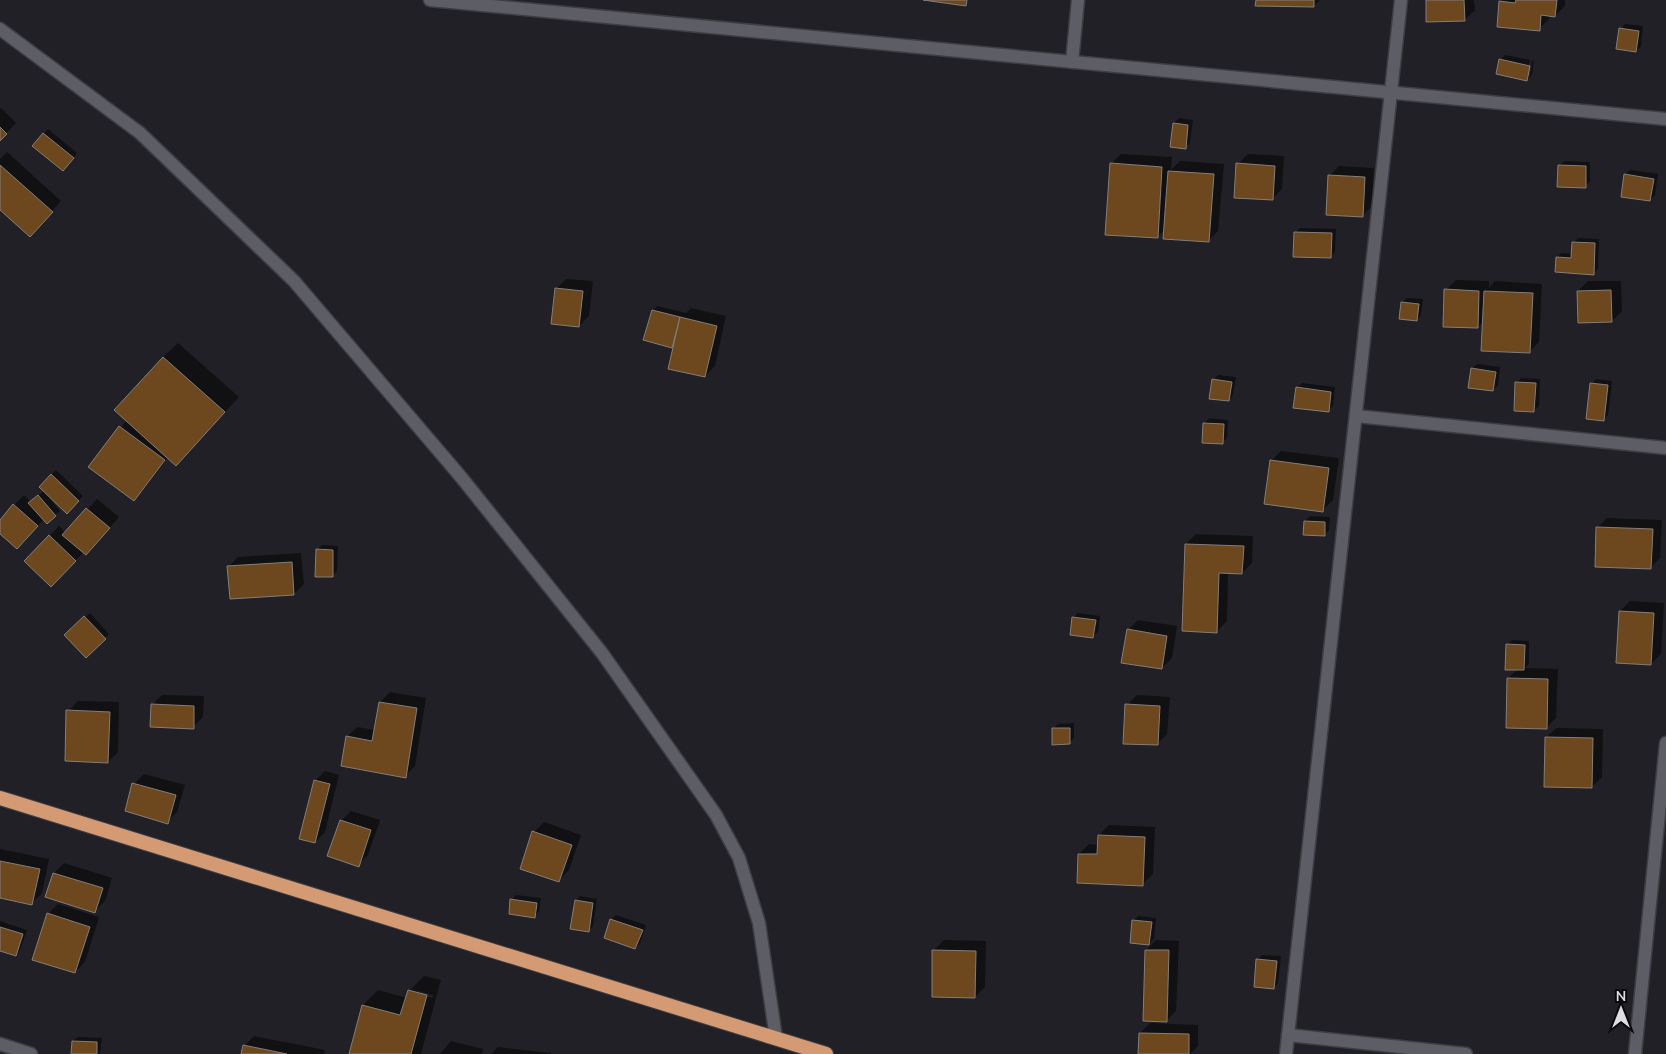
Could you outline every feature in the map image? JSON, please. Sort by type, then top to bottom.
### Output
[{"type":"highway","points":[[0,798],[826,1054]]},
{"type":"street","points":[[430,0],[1666,119]]},
{"type":"street","points":[[1072,62],[1078,0]]},
{"type":"street","points":[[1286,1054],[1401,0]]},
{"type":"street","points":[[0,29],[140,133],[294,281],[461,477],[602,653],[716,815],[739,858],[759,923],[776,1038]]},
{"type":"street","points":[[1356,416],[1666,448]]},
{"type":"street","points":[[1635,1054],[1666,743]]},
{"type":"street","points":[[1288,1034],[1466,1054]]},
{"type":"street","points":[[0,1044],[31,1054]]},
{"type":"building","points":[[923,0],[967,0],[966,6]]},
{"type":"building","points":[[1256,0],[1314,0],[1314,7],[1255,6]]},
{"type":"building","points":[[1426,0],[1464,0],[1465,21],[1426,22]]},
{"type":"building","points":[[1516,0],[1557,0],[1555,17],[1541,15],[1540,31],[1497,27],[1499,1],[1515,3]]},
{"type":"building","points":[[1619,28],[1639,31],[1636,52],[1616,49]]},
{"type":"building","points":[[1499,59],[1530,66],[1527,81],[1496,74]]},
{"type":"building","points":[[1173,123],[1188,125],[1186,149],[1170,147]]},
{"type":"building","points":[[0,127],[7,134],[0,141]]},
{"type":"building","points":[[43,133],[74,158],[63,171],[32,146]]},
{"type":"building","points":[[1110,163],[1162,167],[1158,238],[1105,235]]},
{"type":"building","points":[[1236,163],[1275,166],[1273,200],[1234,198]]},
{"type":"building","points":[[0,165],[53,212],[30,237],[0,210]]},
{"type":"building","points":[[1558,165],[1586,166],[1586,188],[1557,187]]},
{"type":"building","points":[[1168,171],[1214,174],[1209,242],[1163,239]]},
{"type":"building","points":[[1624,174],[1654,179],[1650,201],[1621,197]]},
{"type":"building","points":[[1328,175],[1365,177],[1363,217],[1326,215]]},
{"type":"building","points":[[1294,232],[1332,233],[1331,258],[1293,257]]},
{"type":"building","points":[[1572,242],[1595,243],[1594,275],[1555,272],[1556,257],[1571,258]]},
{"type":"building","points":[[555,288],[583,291],[579,327],[551,324]]},
{"type":"building","points":[[1444,289],[1479,291],[1478,328],[1443,327]]},
{"type":"building","points":[[1611,290],[1612,322],[1578,323],[1577,291]]},
{"type":"building","points":[[1484,291],[1533,293],[1530,353],[1481,351]]},
{"type":"building","points":[[1401,302],[1419,304],[1417,321],[1399,319]]},
{"type":"building","points":[[652,310],[680,317],[672,348],[643,340]]},
{"type":"building","points":[[680,317],[717,326],[705,377],[668,369]]},
{"type":"building","points":[[163,357],[225,412],[176,466],[114,410]]},
{"type":"building","points":[[1471,368],[1496,372],[1493,391],[1468,388]]},
{"type":"building","points":[[1212,379],[1232,382],[1229,401],[1209,399]]},
{"type":"building","points":[[1515,382],[1536,383],[1534,412],[1514,411]]},
{"type":"building","points":[[1590,383],[1608,385],[1604,421],[1586,419]]},
{"type":"building","points":[[1296,387],[1331,392],[1329,412],[1293,408]]},
{"type":"building","points":[[1203,423],[1224,424],[1223,444],[1202,443]]},
{"type":"building","points":[[119,426],[165,460],[134,501],[88,467]]},
{"type":"building","points":[[1270,460],[1329,468],[1323,512],[1264,504]]},
{"type":"building","points":[[51,474],[79,501],[67,514],[39,487]]},
{"type":"building","points":[[38,495],[56,516],[47,524],[28,503]]},
{"type":"building","points":[[13,504],[38,526],[17,549],[0,534],[0,520]]},
{"type":"building","points":[[86,508],[110,528],[86,555],[62,535]]},
{"type":"building","points":[[1304,521],[1325,522],[1325,536],[1303,535]]},
{"type":"building","points":[[1596,527],[1653,529],[1651,569],[1595,567]]},
{"type":"building","points":[[49,535],[76,561],[51,587],[24,561]]},
{"type":"building","points":[[1185,544],[1244,546],[1242,574],[1219,573],[1217,633],[1182,631]]},
{"type":"building","points":[[316,549],[333,550],[333,577],[315,577]]},
{"type":"building","points":[[292,562],[294,595],[230,599],[227,566]]},
{"type":"building","points":[[1619,611],[1654,613],[1651,665],[1616,663]]},
{"type":"building","points":[[84,616],[106,639],[86,658],[64,635]]},
{"type":"building","points":[[1072,617],[1096,620],[1093,638],[1070,635]]},
{"type":"building","points":[[1127,629],[1167,636],[1162,669],[1121,663]]},
{"type":"building","points":[[1506,644],[1525,645],[1524,670],[1505,670]]},
{"type":"building","points":[[1507,678],[1548,679],[1547,729],[1506,728]]},
{"type":"building","points":[[379,702],[417,708],[406,778],[341,766],[346,736],[372,741]]},
{"type":"building","points":[[151,704],[194,706],[194,729],[150,727]]},
{"type":"building","points":[[1125,704],[1160,706],[1158,745],[1123,744]]},
{"type":"building","points":[[66,710],[110,712],[108,763],[65,761]]},
{"type":"building","points":[[1052,728],[1070,728],[1070,744],[1052,745]]},
{"type":"building","points":[[1545,737],[1593,738],[1592,788],[1544,787]]},
{"type":"building","points":[[314,780],[330,784],[315,843],[299,839]]},
{"type":"building","points":[[132,783],[176,795],[168,824],[125,811]]},
{"type":"building","points":[[340,820],[371,830],[359,867],[327,856]]},
{"type":"building","points":[[532,831],[572,845],[559,882],[520,869]]},
{"type":"building","points":[[1098,835],[1145,837],[1143,886],[1077,883],[1078,854],[1097,854]]},
{"type":"building","points":[[0,861],[40,869],[32,905],[0,898]]},
{"type":"building","points":[[53,873],[103,888],[95,913],[45,897]]},
{"type":"building","points":[[510,899],[537,903],[535,918],[509,914]]},
{"type":"building","points":[[575,900],[593,903],[589,932],[570,929]]},
{"type":"building","points":[[47,913],[90,927],[75,973],[32,960]]},
{"type":"building","points":[[610,919],[643,930],[635,949],[604,938]]},
{"type":"building","points":[[1132,920],[1152,922],[1149,945],[1130,943]]},
{"type":"building","points":[[0,927],[23,934],[16,956],[0,951]]},
{"type":"building","points":[[932,950],[976,951],[975,998],[932,997]]},
{"type":"building","points":[[1145,950],[1169,950],[1167,1022],[1143,1021]]},
{"type":"building","points":[[1256,959],[1277,961],[1274,989],[1254,987]]},
{"type":"building","points":[[408,990],[427,995],[411,1054],[349,1054],[362,1005],[400,1015]]},
{"type":"building","points":[[1139,1033],[1189,1034],[1189,1054],[1138,1054]]},
{"type":"building","points":[[72,1041],[97,1042],[97,1054],[71,1054]]},
{"type":"building","points":[[243,1045],[287,1054],[241,1054]]}]
